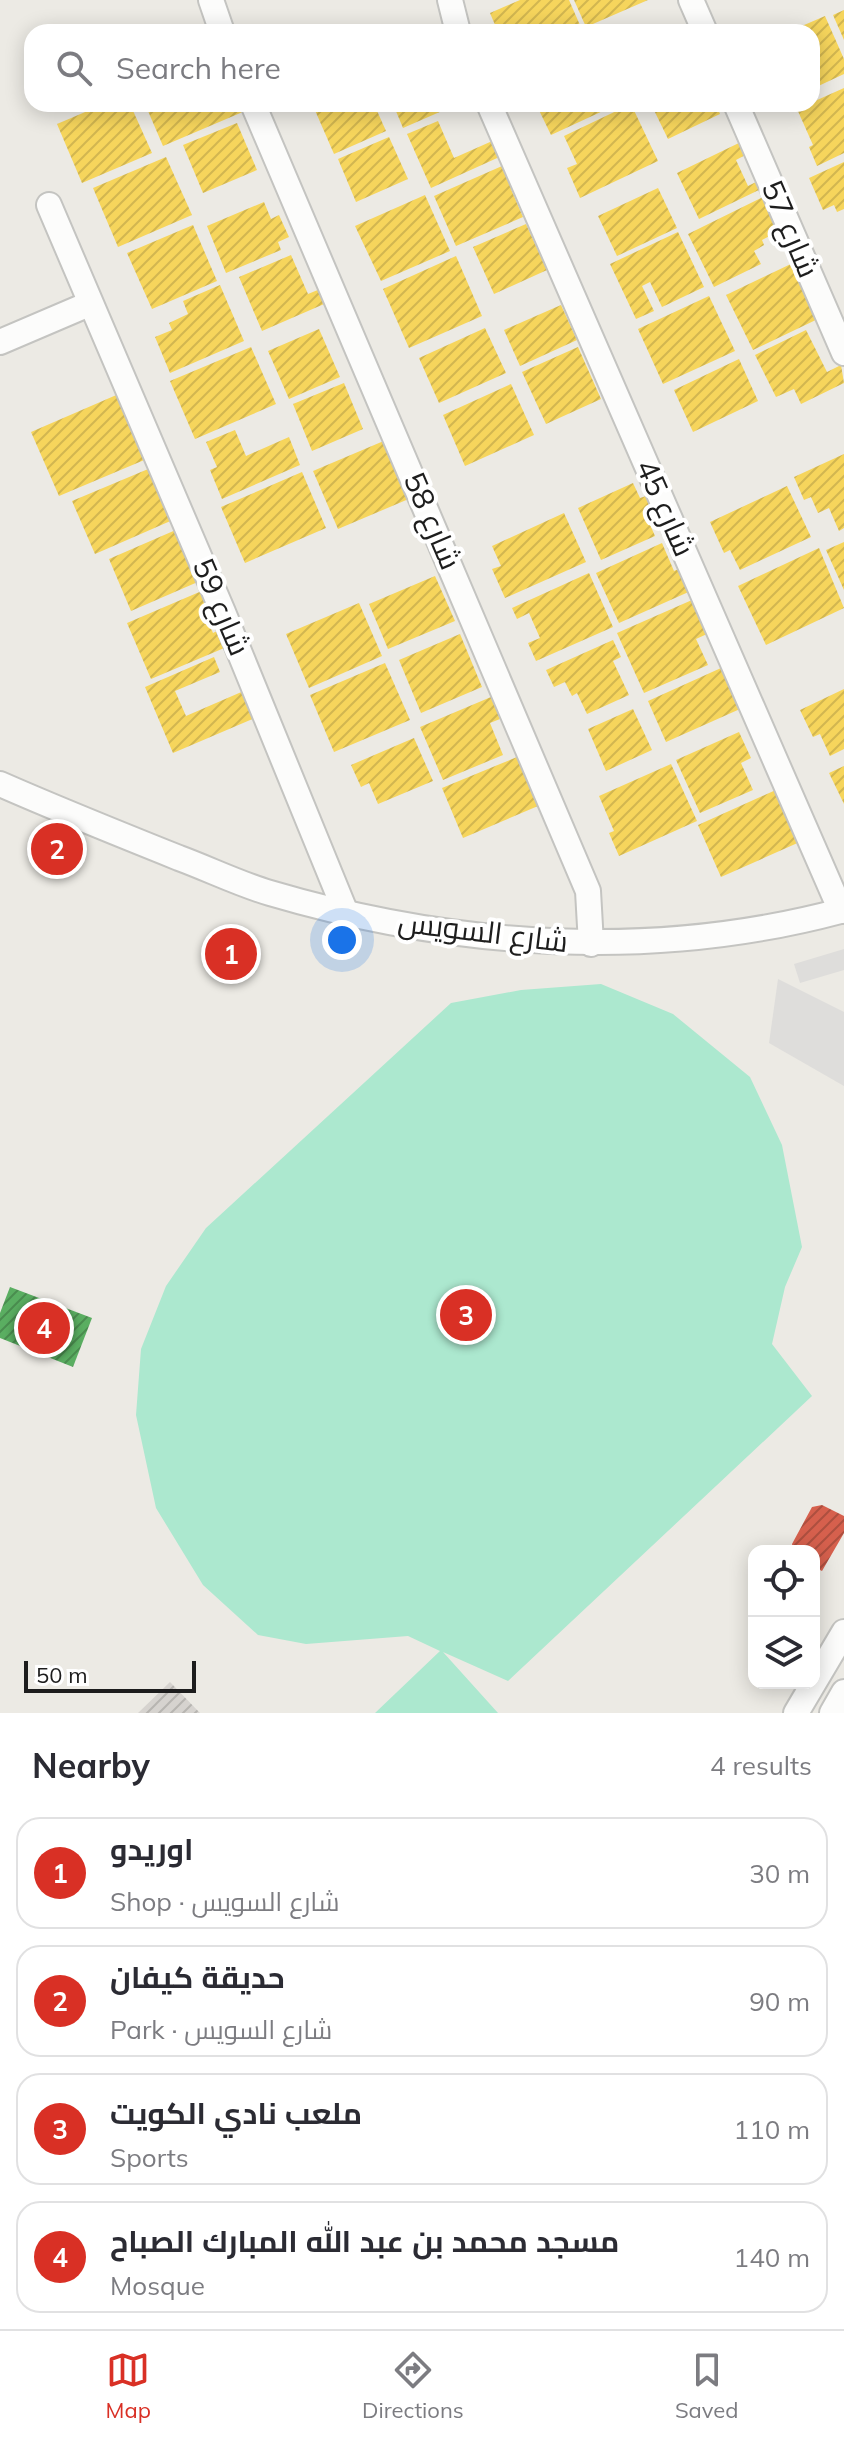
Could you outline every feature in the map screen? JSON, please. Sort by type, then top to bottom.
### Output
[{"type":"street","points":[[211,0],[219,24]]},
{"type":"street","points":[[450,0],[456,24]]},
{"type":"street","points":[[691,0],[702,24]]},
{"type":"street","name":"شارع 58","points":[[256,112],[588,891],[591,944]]},
{"type":"street","name":"شارع 45","points":[[493,112],[842,910]]},
{"type":"street","name":"شارع 57","points":[[739,112],[844,353]]},
{"type":"street","name":"شارع 59","points":[[49,205],[223,612],[346,913]]},
{"type":"street","points":[[1,341],[89,304]]},
{"type":"street","name":"شارع السويس","points":[[0,784],[267,892],[346,913],[470,935],[591,944],[668,940],[785,923],[842,910]]},
{"type":"street","points":[[796,1713],[844,1632]]},
{"type":"street","points":[[832,1713],[844,1692]]},
{"type":"green space","points":[[601,984],[673,1014],[750,1077],[782,1145],[802,1247],[785,1287],[772,1344],[812,1396],[508,1681],[443,1652],[498,1713],[375,1713],[440,1651],[408,1636],[306,1644],[258,1635],[203,1585],[156,1508],[136,1415],[141,1349],[166,1286],[206,1228],[451,1003],[521,990]]},
{"type":"shaded area","points":[[844,949],[844,970],[800,983],[794,964]]},
{"type":"shaded area","points":[[778,979],[844,1012],[844,1086],[769,1043]]},
{"type":"building: Homes","points":[[520,0],[569,0],[580,24],[495,24],[490,13]]},
{"type":"building: Homes","points":[[574,0],[648,0],[593,24],[585,24]]},
{"type":"building: Homes","points":[[844,10],[844,40],[833,15]]},
{"type":"building: Homes","points":[[825,16],[844,59],[844,74],[820,85],[820,24],[806,24]]},
{"type":"building: Homes","points":[[844,88],[844,153],[817,166],[809,147],[813,145],[798,112],[820,112],[820,99]]},
{"type":"building: Homes","points":[[85,112],[134,112],[152,153],[82,183],[57,124]]},
{"type":"building: Homes","points":[[148,112],[243,112],[163,146]]},
{"type":"building: Homes","points":[[316,112],[378,112],[386,131],[334,154]]},
{"type":"building: Homes","points":[[396,112],[440,112],[403,128]]},
{"type":"building: Homes","points":[[540,112],[601,112],[551,135]]},
{"type":"building: Homes","points":[[614,112],[635,112],[658,161],[580,198],[567,168],[577,164],[564,136]]},
{"type":"building: Homes","points":[[655,112],[719,112],[720,114],[668,139]]},
{"type":"building: Homes","points":[[438,121],[454,158],[499,138],[506,154],[431,188],[407,134]]},
{"type":"building: Homes","points":[[237,123],[257,170],[203,193],[183,145]]},
{"type":"building: Homes","points":[[389,137],[408,179],[356,202],[338,159]]},
{"type":"building: Homes","points":[[743,141],[749,153],[736,160],[748,186],[762,179],[765,187],[699,219],[677,173]]},
{"type":"building: Homes","points":[[166,157],[192,215],[118,247],[93,188]]},
{"type":"building: Homes","points":[[511,162],[521,185],[511,189],[523,217],[456,246],[434,196]]},
{"type":"building: Homes","points":[[844,162],[844,209],[837,212],[834,205],[823,210],[809,178]]},
{"type":"building: Homes","points":[[658,188],[677,228],[617,256],[598,216]]},
{"type":"building: Homes","points":[[425,195],[450,251],[381,281],[355,226]]},
{"type":"building: Homes","points":[[765,196],[781,230],[762,240],[764,245],[754,251],[761,264],[714,287],[688,234]]},
{"type":"building: Homes","points":[[264,202],[271,219],[279,215],[289,237],[278,242],[281,250],[226,273],[207,226]]},
{"type":"building: Homes","points":[[526,224],[547,270],[494,294],[473,247]]},
{"type":"building: Homes","points":[[193,225],[217,281],[152,309],[127,253]]},
{"type":"building: Homes","points":[[678,232],[704,287],[662,307],[650,282],[642,286],[654,311],[636,319],[610,264]]},
{"type":"building: Homes","points":[[291,255],[308,294],[325,287],[331,301],[262,331],[239,277]]},
{"type":"building: Homes","points":[[456,256],[482,316],[409,348],[383,289]]},
{"type":"building: Homes","points":[[795,262],[822,317],[753,350],[726,295]]},
{"type":"building: Homes","points":[[220,285],[244,341],[170,373],[155,337],[172,330],[169,323],[188,314],[183,301]]},
{"type":"building: Homes","points":[[709,296],[735,351],[663,384],[638,329]]},
{"type":"building: Homes","points":[[561,305],[577,340],[520,366],[504,330]]},
{"type":"building: Homes","points":[[485,328],[506,373],[439,403],[419,358]]},
{"type":"building: Homes","points":[[319,329],[340,377],[289,399],[268,351]]},
{"type":"building: Homes","points":[[806,330],[827,372],[841,365],[844,383],[801,404],[794,389],[776,397],[755,355]]},
{"type":"building: Homes","points":[[251,347],[276,404],[195,439],[170,381]]},
{"type":"building: Homes","points":[[578,347],[601,399],[546,424],[522,372]]},
{"type":"building: Homes","points":[[739,359],[758,401],[693,432],[674,390]]},
{"type":"building: Homes","points":[[344,383],[363,429],[312,451],[293,404]]},
{"type":"building: Homes","points":[[511,384],[534,435],[465,466],[443,415]]},
{"type":"building: Homes","points":[[121,393],[149,458],[59,496],[31,432]]},
{"type":"building: Homes","points":[[235,430],[246,456],[289,437],[300,465],[222,499],[210,470],[217,467],[206,442]]},
{"type":"building: Homes","points":[[386,440],[411,498],[338,529],[313,471]]},
{"type":"building: Homes","points":[[844,454],[844,528],[839,531],[829,508],[818,513],[811,497],[804,500],[794,477]]},
{"type":"building: Homes","points":[[153,467],[175,519],[95,554],[72,501]]},
{"type":"building: Homes","points":[[302,472],[326,528],[245,563],[221,507]]},
{"type":"building: Homes","points":[[633,483],[640,498],[646,496],[656,517],[648,520],[655,536],[601,560],[578,508]]},
{"type":"building: Homes","points":[[787,486],[811,537],[740,570],[730,550],[724,553],[710,522]]},
{"type":"building: Homes","points":[[564,513],[586,562],[505,598],[492,569],[501,566],[492,546]]},
{"type":"building: Homes","points":[[178,529],[200,581],[131,611],[109,559]]},
{"type":"building: Homes","points":[[844,542],[844,590],[826,550]]},
{"type":"building: Homes","points":[[662,543],[674,571],[683,567],[693,590],[619,623],[596,573]]},
{"type":"building: Homes","points":[[819,548],[844,608],[766,645],[738,586]]},
{"type":"building: Homes","points":[[589,573],[613,627],[536,661],[528,643],[540,638],[529,613],[517,619],[512,608]]},
{"type":"building: Homes","points":[[435,576],[455,621],[388,649],[369,604]]},
{"type":"building: Homes","points":[[204,590],[214,613],[206,616],[213,633],[221,629],[229,646],[151,679],[127,623]]},
{"type":"building: Homes","points":[[692,600],[707,634],[696,639],[708,665],[644,693],[617,633]]},
{"type":"building: Homes","points":[[359,603],[382,656],[309,688],[286,634]]},
{"type":"building: Homes","points":[[460,634],[482,687],[421,713],[399,660]]},
{"type":"building: Homes","points":[[613,640],[621,657],[613,661],[629,695],[587,714],[577,693],[572,696],[565,682],[554,687],[546,670]]},
{"type":"building: Homes","points":[[214,657],[220,672],[175,691],[186,716],[246,690],[257,717],[173,753],[145,687]]},
{"type":"building: Homes","points":[[385,663],[410,720],[334,752],[310,695]]},
{"type":"building: Homes","points":[[721,668],[740,709],[666,742],[648,701]]},
{"type":"building: Homes","points":[[844,689],[844,749],[830,756],[820,734],[813,737],[800,710]]},
{"type":"building: Homes","points":[[491,697],[500,719],[490,723],[503,755],[443,780],[420,727]]},
{"type":"building: Homes","points":[[633,709],[652,750],[606,771],[588,729]]},
{"type":"building: Homes","points":[[739,732],[751,758],[741,763],[753,790],[700,813],[676,760]]},
{"type":"building: Homes","points":[[414,738],[433,781],[378,804],[369,783],[361,787],[351,765]]},
{"type":"building: Homes","points":[[517,757],[538,806],[463,838],[442,788]]},
{"type":"building: Homes","points":[[671,764],[697,821],[619,856],[609,833],[614,831],[599,796]]},
{"type":"building: Homes","points":[[844,766],[844,804],[829,773]]},
{"type":"building: Homes","points":[[778,789],[802,841],[721,877],[698,825]]},
{"type":"building: Shops","points":[[822,1505],[844,1516],[844,1533],[822,1571],[820,1545],[792,1545],[812,1507]]},
{"type":"building: Public","points":[[10,1287],[92,1318],[73,1367],[0,1338],[0,1313]]},
{"type":"building: Other","points":[[170,1682],[200,1713],[138,1713]]},
{"type":"place","name":"حديقة كيفان","points":[[57,849]]},
{"type":"place","name":"اوريدو","points":[[231,954]]},
{"type":"place","name":"ملعب نادي الكويت","points":[[466,1315]]},
{"type":"place","name":"مسجد محمد بن عبد الله المبارك الصباح","points":[[44,1328]]}]
